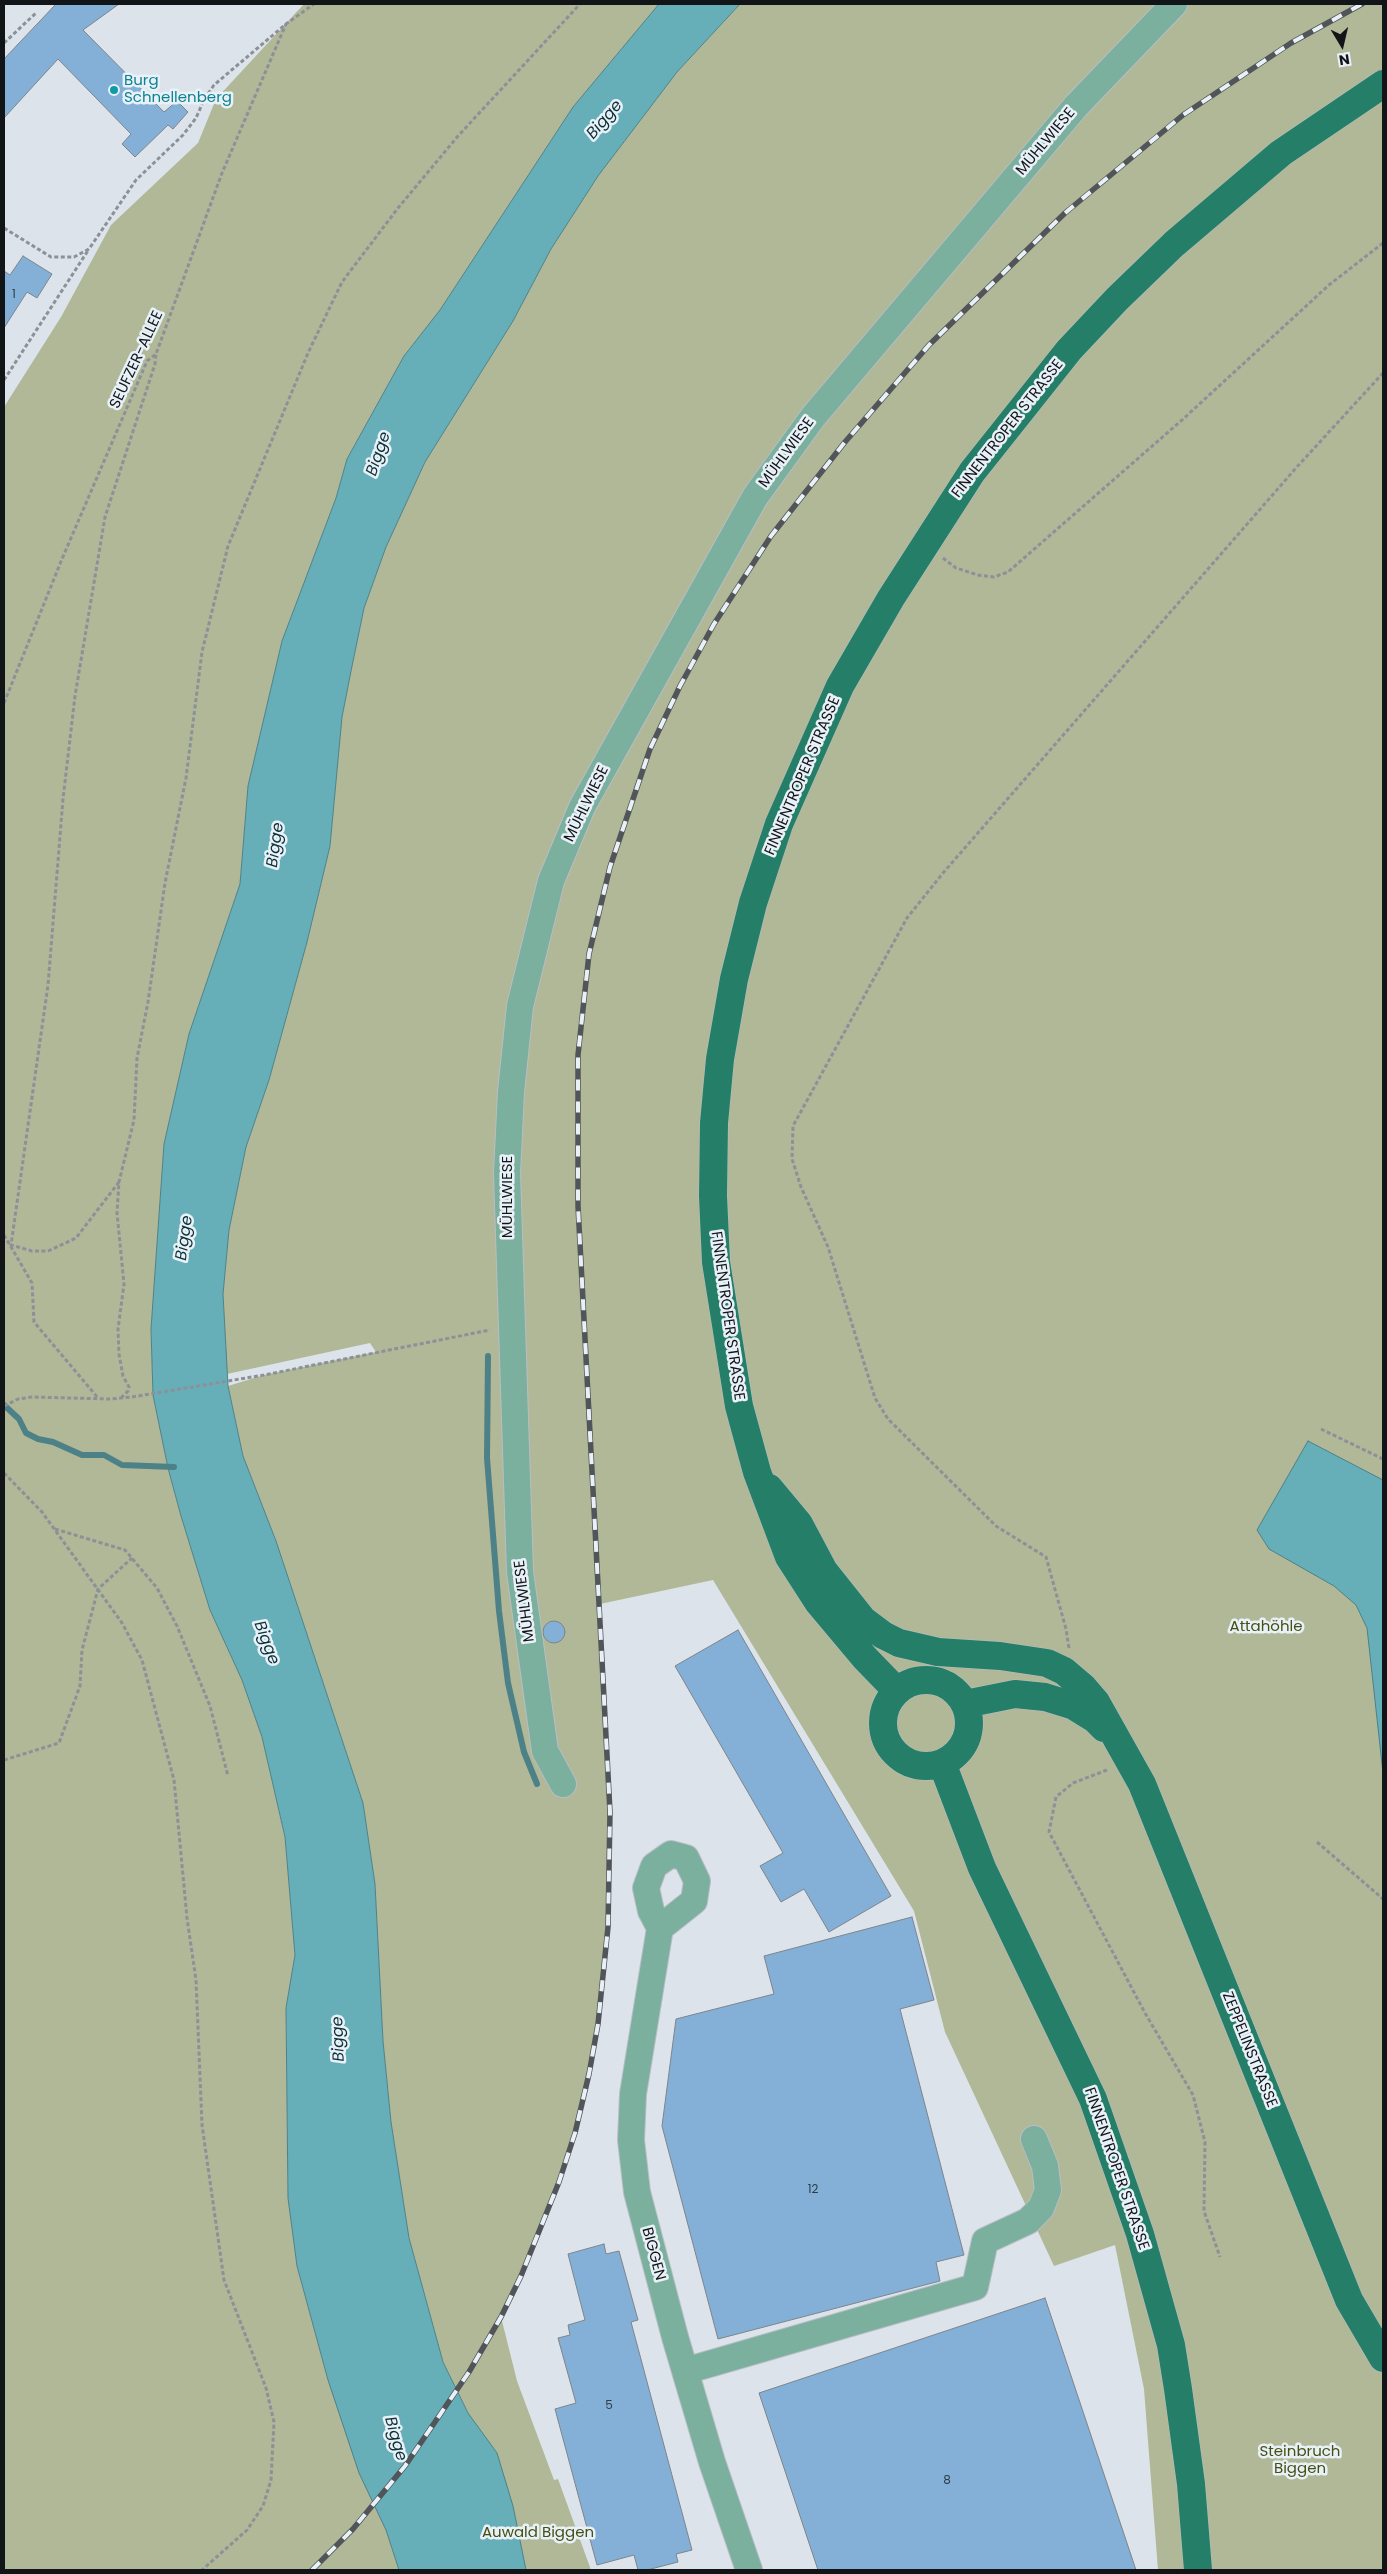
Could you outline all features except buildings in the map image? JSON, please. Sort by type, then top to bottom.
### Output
[{"type":"main road","name":"FINNENTROPER STRASSE","points":[[897,1691],[865,1658],[818,1602],[789,1557],[757,1472],[739,1406],[716,1262],[713,1196],[715,1114],[720,1059],[734,979],[753,903],[779,824],[807,757],[866,639],[924,544],[972,472],[1069,350],[1117,299],[1203,219],[1281,153],[1383,84]]},
{"type":"main road","name":"ZEPPELINSTRASSE","points":[[757,1472],[799,1524],[829,1577],[863,1620],[883,1634],[899,1643],[924,1650],[1024,1659],[1047,1663],[1064,1671],[1084,1688],[1096,1702],[1146,1794],[1349,2300],[1383,2358]]},
{"type":"main road","points":[[919,1680],[934,1680],[948,1685],[965,1704],[969,1716],[969,1730],[962,1748],[942,1763],[921,1766],[909,1763],[892,1750],[883,1730],[884,1713],[888,1701],[897,1691],[919,1680]]},
{"type":"main road","name":"ZEPPELINSTRASSE","points":[[965,1704],[1016,1694],[1045,1697],[1074,1706],[1088,1714],[1123,1751]]},
{"type":"main road","name":"FINNENTROPER STRASSE","points":[[942,1763],[982,1868],[1094,2099],[1140,2234],[1170,2345],[1177,2380],[1188,2454],[1198,2570]]},
{"type":"street","name":"MÜHLWIESE","points":[[563,1784],[545,1750],[520,1572],[510,1326],[507,1173],[511,1092],[520,1006],[551,881],[582,807],[755,498],[813,417],[1076,106],[1174,4]]},
{"type":"street","name":"BIGGEN","points":[[660,1928],[633,2094],[631,2140],[637,2192],[685,2371],[712,2462],[749,2570]]},
{"type":"street","points":[[685,2371],[975,2287],[985,2241],[1028,2221],[1041,2208],[1048,2190],[1045,2166],[1034,2139]]},
{"type":"path","points":[[4,380],[136,180],[184,135],[196,118],[204,100],[214,85],[286,24],[314,4]]},
{"type":"path","points":[[121,1398],[128,1392],[129,1387],[123,1376],[119,1354],[118,1329],[124,1284],[117,1213],[118,1182],[134,1120],[137,1058],[148,1002],[165,883],[186,778],[202,652],[228,546],[308,353],[342,282],[398,208],[458,136],[580,4]]},
{"type":"path","points":[[4,42],[37,12]]},
{"type":"path","name":"SEUFZER-ALLEE","points":[[4,703],[62,560],[147,362],[156,354],[222,173],[286,24]]},
{"type":"path","points":[[4,228],[51,258],[74,257],[90,249]]},
{"type":"path","points":[[924,544],[956,568],[978,575],[994,577],[1008,572],[1182,420],[1330,286],[1383,244]]},
{"type":"path","points":[[11,1245],[24,1167],[48,985],[63,799],[75,696],[105,517],[155,364],[156,354]]},
{"type":"path","points":[[1064,1671],[1069,1647],[1046,1557],[996,1526],[888,1419],[875,1398],[828,1247],[800,1186],[792,1159],[793,1126],[907,918],[982,829],[1290,476],[1383,373]]},
{"type":"path","points":[[11,1245],[32,1251],[48,1251],[76,1238],[118,1182]]},
{"type":"path","points":[[4,1235],[32,1283],[34,1322],[98,1399]]},
{"type":"path","points":[[4,1406],[18,1399],[32,1397],[98,1399],[140,1395],[264,1375],[510,1326]]},
{"type":"path","points":[[1321,1429],[1383,1459]]},
{"type":"path","points":[[4,1473],[42,1512],[122,1623],[142,1660],[174,1780],[187,1918],[196,1980],[202,2125],[224,2280],[266,2388],[274,2422],[271,2480],[263,2506],[247,2530],[202,2570]]},
{"type":"path","points":[[54,1529],[125,1550],[157,1588],[177,1626],[210,1706],[228,1776]]},
{"type":"path","points":[[4,1760],[59,1743],[80,1686],[82,1650],[98,1589],[132,1558]]},
{"type":"path","points":[[1123,1751],[1073,1783],[1056,1797],[1049,1832],[1145,2013],[1193,2095],[1205,2142],[1204,2211],[1220,2257]]},
{"type":"path","points":[[1316,1842],[1383,1899]]},
{"type":"green space","points":[[304,4],[659,4],[573,107],[440,310],[404,356],[347,459],[336,498],[282,641],[248,786],[240,884],[189,1034],[164,1144],[151,1329],[153,1395],[168,1468],[181,1516],[210,1610],[242,1680],[262,1737],[285,1838],[295,1955],[286,2008],[288,2198],[297,2266],[328,2380],[386,2530],[399,2570],[4,2570],[4,407],[61,317],[111,225],[198,143],[216,99]]},
{"type":"green space","points":[[740,4],[1383,4],[1383,2570],[1158,2570],[1144,2389],[1115,2245],[1054,2266],[945,2032],[914,1911],[713,1580],[600,1604],[610,1812],[608,1927],[603,1983],[589,2074],[575,2133],[542,2226],[501,2317],[517,2381],[554,2480],[558,2479],[591,2570],[425,2570],[468,2413],[443,2362],[409,2238],[391,2122],[383,2041],[375,1884],[363,1803],[276,1541],[243,1456],[228,1386],[264,1375],[376,1352],[370,1343],[227,1374],[223,1294],[229,1230],[246,1147],[269,1080],[307,942],[330,846],[342,717],[364,608],[386,547],[425,462],[513,321],[551,249],[598,176],[677,72]]},
{"type":"water","name":"Bigge","points":[[659,4],[740,4],[677,72],[598,176],[551,249],[513,321],[425,462],[386,547],[364,608],[342,717],[330,846],[307,942],[269,1080],[246,1147],[229,1230],[223,1294],[228,1386],[243,1456],[276,1541],[363,1803],[375,1884],[383,2041],[391,2122],[409,2238],[443,2362],[468,2413],[497,2453],[513,2506],[526,2570],[399,2570],[386,2530],[359,2473],[328,2380],[297,2266],[288,2198],[286,2008],[295,1955],[285,1837],[262,1737],[242,1680],[210,1610],[181,1516],[168,1468],[153,1395],[151,1329],[164,1144],[189,1034],[240,884],[248,786],[282,641],[336,498],[347,459],[404,356],[440,310],[573,107]]},
{"type":"water","points":[[1308,1441],[1383,1480],[1383,1773],[1367,1628],[1356,1605],[1334,1586],[1269,1549],[1257,1530]]},
{"type":"waterway","points":[[488,1356],[487,1458],[499,1611],[508,1683],[524,1752],[537,1784]]},
{"type":"waterway","points":[[4,1405],[19,1419],[26,1433],[38,1439],[53,1442],[82,1455],[104,1455],[122,1465],[174,1467]]},
{"type":"railway","points":[[312,2570],[353,2529],[405,2466],[469,2372],[501,2317],[521,2276],[559,2182],[575,2133],[589,2074],[598,2024],[608,1927],[610,1812],[578,1206],[578,1055],[589,954],[610,867],[650,749],[680,686],[714,624],[771,536],[845,442],[929,345],[1065,213],[1183,115],[1291,43],[1362,4]]},
{"type":"place","name":"Burg Schnellenberg","points":[[114,90]]},
{"type":"park label","name":"Attahöhle","points":[[1266,1627]]},
{"type":"park label","name":"Steinbruch Biggen","points":[[1300,2460]]},
{"type":"park label","name":"Auwald Biggen","points":[[538,2533]]}]
